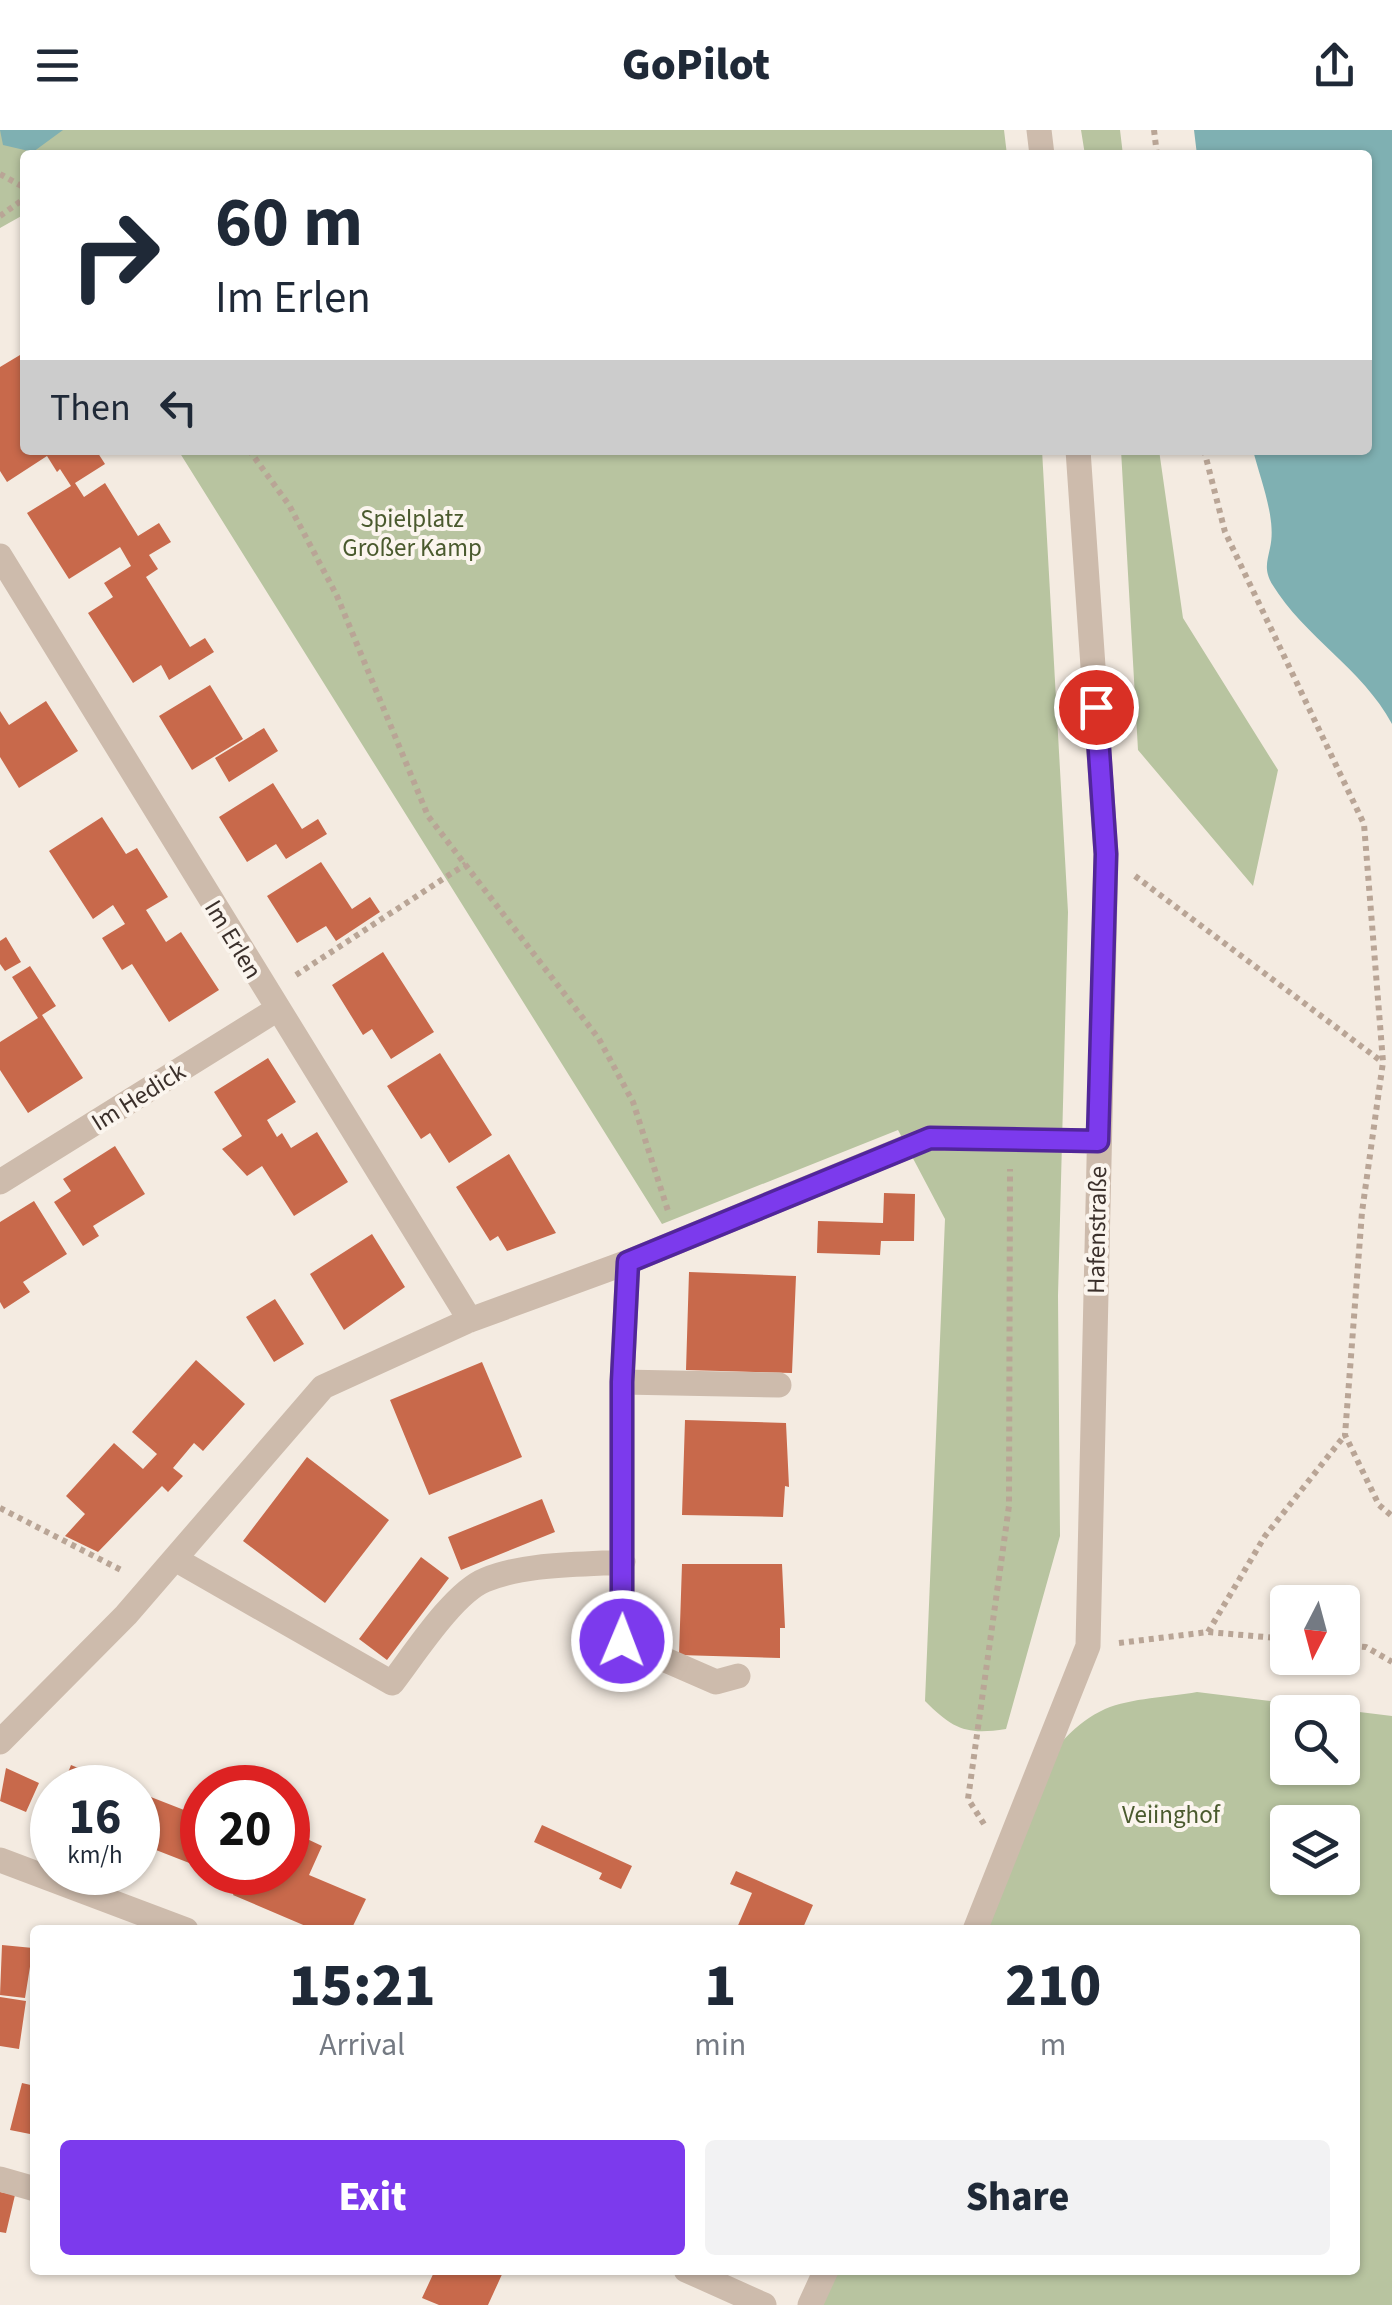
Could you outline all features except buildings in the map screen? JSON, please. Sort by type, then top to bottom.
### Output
[{"type":"street","name":"Hafenstraße","points":[[976,1925],[1006,1860],[1088,1646],[1106,854],[1078,455]]},
{"type":"street","name":"Im Erlen","points":[[0,556],[470,1320]]},
{"type":"street","name":"Im Hedick","points":[[0,1182],[272,1002]]},
{"type":"street","points":[[0,1742],[152,1586],[324,1387],[470,1320],[628,1262],[930,1138],[1098,1141]]},
{"type":"street","points":[[628,1262],[622,1382],[622,1641],[716,1682],[738,1676]]},
{"type":"street","points":[[622,1382],[778,1385]]},
{"type":"street","points":[[175,1559],[392,1684],[455,1604],[481,1581],[524,1570],[623,1562]]},
{"type":"street","points":[[0,1860],[173,1925]]},
{"type":"street","points":[[0,2179],[30,2188]]},
{"type":"street","points":[[697,2275],[764,2305]]},
{"type":"street","points":[[810,2305],[824,2275]]},
{"type":"path","points":[[253,455],[289,506],[337,596],[428,816],[600,1039],[632,1102],[679,1241]]},
{"type":"path","points":[[1205,455],[1225,532],[1364,824],[1382,1062],[1362,1212],[1346,1435],[1380,1505],[1392,1516]]},
{"type":"path","points":[[1106,854],[1382,1062]]},
{"type":"path","points":[[272,1002],[466,864]]},
{"type":"path","points":[[1006,1860],[968,1798],[1009,1506],[1010,1138]]},
{"type":"path","points":[[1208,1632],[1265,1536],[1346,1435]]},
{"type":"path","points":[[0,1508],[152,1586]]},
{"type":"path","points":[[1088,1646],[1208,1632],[1270,1638]]},
{"type":"path","points":[[1360,1646],[1392,1662]]},
{"type":"green space","points":[[0,130],[1004,130],[1006,150],[20,150],[20,217],[0,228]]},
{"type":"green space","points":[[1081,130],[1120,130],[1122,150],[1084,150]]},
{"type":"green space","name":"Spielplatz Großer Kamp","points":[[181,455],[1042,455],[1068,912],[1058,1296],[1060,1536],[1006,1729],[962,1728],[925,1701],[945,1219],[898,1130],[662,1224]]},
{"type":"green space","points":[[1121,455],[1160,455],[1183,618],[1278,770],[1253,886],[1138,750]]},
{"type":"green space","name":"Veiinghof","points":[[1197,1692],[1270,1701],[1270,1785],[1360,1785],[1360,1712],[1392,1716],[1392,2305],[802,2305],[815,2275],[1360,2275],[1360,1925],[968,1925],[1019,1806],[1036,1776],[1079,1725],[1115,1705]]},
{"type":"water","points":[[0,130],[63,130],[36,150],[3,145]]},
{"type":"water","points":[[1194,130],[1392,130],[1392,724],[1365,686],[1300,621],[1272,584],[1267,566],[1272,537],[1270,512],[1254,455],[1372,455],[1372,150],[1196,150]]},
{"type":"route","points":[[622,1641],[622,1382],[628,1262],[930,1138],[1098,1141],[1106,854],[1096,707]]}]
